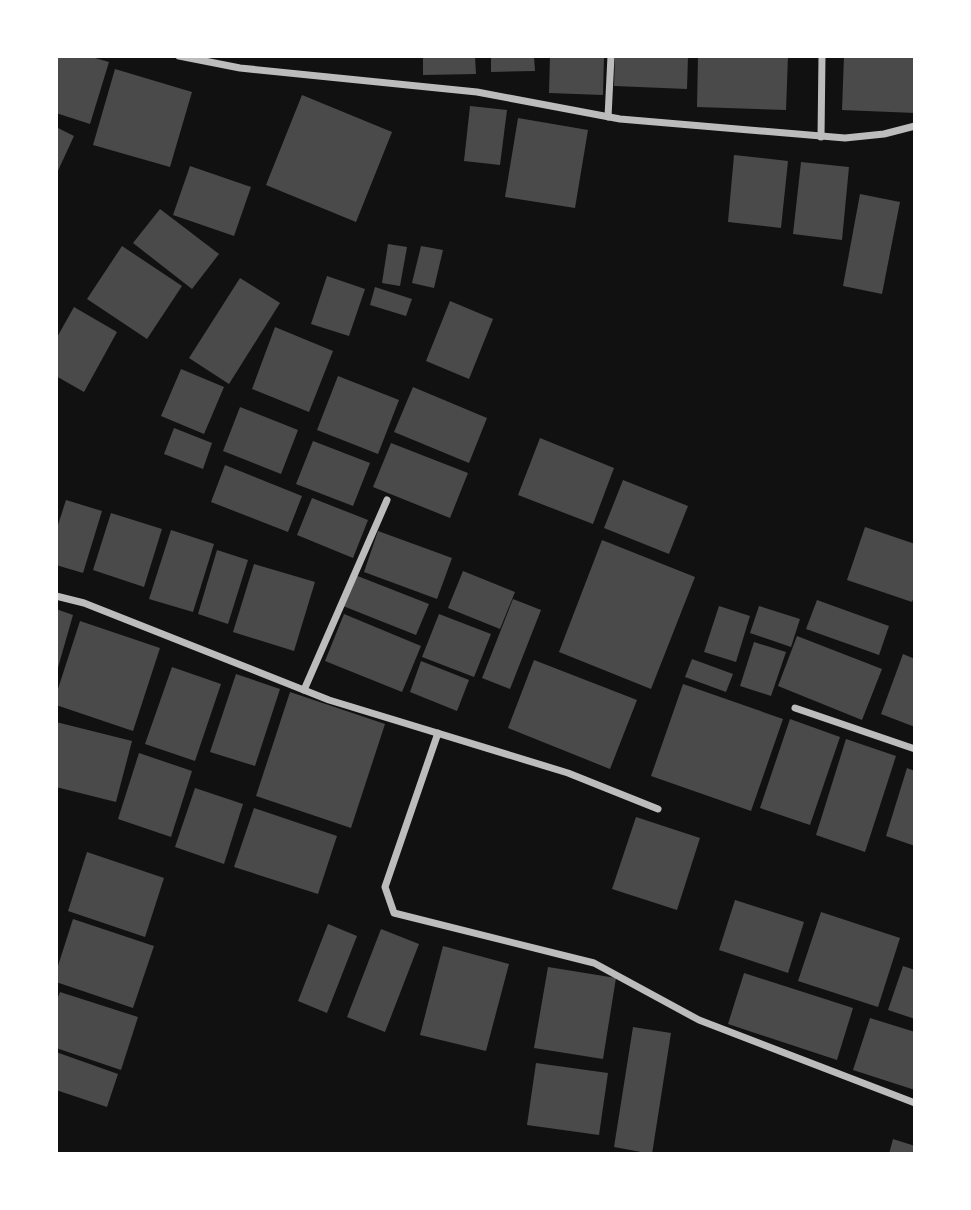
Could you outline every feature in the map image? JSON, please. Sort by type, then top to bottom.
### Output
[{"type":"street","points":[[178,56],[240,68],[477,92],[608,117],[845,138],[884,134],[915,126]]},
{"type":"street","points":[[608,117],[611,56]]},
{"type":"street","points":[[821,137],[822,56]]},
{"type":"street","points":[[304,690],[387,499]]},
{"type":"street","points":[[56,596],[84,603],[329,700],[568,773],[658,809]]},
{"type":"street","points":[[795,708],[915,749]]},
{"type":"street","points":[[438,733],[385,887],[394,913],[594,963],[699,1020],[915,1102]]},
{"type":"building","points":[[57,56],[88,56],[109,62],[90,124],[56,113]]},
{"type":"building","points":[[423,56],[475,56],[476,74],[423,75]]},
{"type":"building","points":[[491,56],[534,56],[535,71],[491,72]]},
{"type":"building","points":[[550,56],[604,56],[603,95],[549,93]]},
{"type":"building","points":[[615,56],[688,56],[687,89],[614,86]]},
{"type":"building","points":[[698,56],[788,56],[786,110],[697,107]]},
{"type":"building","points":[[844,56],[915,56],[915,113],[842,110]]},
{"type":"building","points":[[115,69],[192,92],[170,167],[93,145]]},
{"type":"building","points":[[302,95],[392,132],[356,222],[266,185]]},
{"type":"building","points":[[470,106],[507,110],[500,165],[464,161]]},
{"type":"building","points":[[518,118],[588,130],[575,208],[505,197]]},
{"type":"building","points":[[56,127],[74,136],[56,175]]},
{"type":"building","points":[[734,155],[788,161],[781,228],[728,222]]},
{"type":"building","points":[[801,162],[849,167],[842,240],[793,234]]},
{"type":"building","points":[[190,166],[251,187],[234,236],[173,215]]},
{"type":"building","points":[[860,194],[900,202],[882,294],[843,286]]},
{"type":"building","points":[[160,209],[219,254],[192,289],[133,243]]},
{"type":"building","points":[[388,244],[407,247],[400,286],[382,283]]},
{"type":"building","points":[[122,246],[182,286],[147,339],[87,299]]},
{"type":"building","points":[[421,246],[443,250],[434,288],[412,283]]},
{"type":"building","points":[[327,276],[365,289],[349,336],[311,324]]},
{"type":"building","points":[[240,278],[280,303],[229,384],[189,358]]},
{"type":"building","points":[[375,287],[412,299],[406,316],[370,305]]},
{"type":"building","points":[[450,301],[493,319],[469,379],[426,361]]},
{"type":"building","points":[[74,307],[117,332],[84,392],[56,376],[56,339]]},
{"type":"building","points":[[275,327],[333,351],[309,412],[252,389]]},
{"type":"building","points":[[181,369],[224,387],[204,434],[161,416]]},
{"type":"building","points":[[338,376],[399,400],[378,454],[317,430]]},
{"type":"building","points":[[413,387],[487,418],[469,463],[394,432]]},
{"type":"building","points":[[240,407],[298,430],[281,474],[223,451]]},
{"type":"building","points":[[174,428],[212,443],[203,469],[164,454]]},
{"type":"building","points":[[540,438],[614,468],[593,524],[518,495]]},
{"type":"building","points":[[313,441],[370,463],[353,506],[296,484]]},
{"type":"building","points":[[391,443],[468,473],[450,518],[373,487]]},
{"type":"building","points":[[225,465],[302,496],[288,532],[211,502]]},
{"type":"building","points":[[623,480],[688,506],[669,554],[604,528]]},
{"type":"building","points":[[312,498],[368,520],[353,558],[297,535]]},
{"type":"building","points":[[66,500],[102,511],[83,573],[56,565],[56,531]]},
{"type":"building","points":[[111,513],[162,529],[144,587],[93,570]]},
{"type":"building","points":[[865,527],[915,544],[915,594],[912,602],[847,580]]},
{"type":"building","points":[[171,530],[214,544],[193,612],[149,599]]},
{"type":"building","points":[[378,531],[452,558],[437,599],[364,572]]},
{"type":"building","points":[[602,540],[695,577],[651,689],[559,652]]},
{"type":"building","points":[[217,550],[248,560],[228,624],[198,614]]},
{"type":"building","points":[[254,564],[315,582],[294,651],[233,632]]},
{"type":"building","points":[[463,571],[515,592],[500,629],[448,608]]},
{"type":"building","points":[[355,575],[429,604],[416,635],[343,606]]},
{"type":"building","points":[[513,599],[541,610],[510,689],[482,678]]},
{"type":"building","points":[[817,600],[889,626],[879,655],[806,629]]},
{"type":"building","points":[[719,606],[750,616],[736,662],[704,652]]},
{"type":"building","points":[[759,606],[800,619],[791,647],[750,633]]},
{"type":"building","points":[[56,609],[73,615],[57,671],[56,671]]},
{"type":"building","points":[[344,614],[421,646],[402,692],[325,661]]},
{"type":"building","points":[[439,614],[491,634],[474,677],[422,657]]},
{"type":"building","points":[[80,621],[160,648],[133,731],[56,705],[56,695]]},
{"type":"building","points":[[797,636],[882,669],[862,720],[778,686]]},
{"type":"building","points":[[754,642],[786,652],[771,696],[740,686]]},
{"type":"building","points":[[903,654],[915,659],[915,727],[881,714]]},
{"type":"building","points":[[692,659],[733,674],[726,692],[685,677]]},
{"type":"building","points":[[534,660],[637,700],[610,769],[508,728]]},
{"type":"building","points":[[421,661],[469,680],[457,711],[410,692]]},
{"type":"building","points":[[172,667],[221,684],[195,761],[145,744]]},
{"type":"building","points":[[236,674],[280,689],[255,766],[210,752]]},
{"type":"building","points":[[683,684],[783,719],[751,811],[651,776]]},
{"type":"building","points":[[290,692],[385,724],[351,828],[256,796]]},
{"type":"building","points":[[790,719],[840,737],[810,825],[760,808]]},
{"type":"building","points":[[56,722],[132,741],[116,802],[56,787]]},
{"type":"building","points":[[846,739],[896,756],[865,852],[816,835]]},
{"type":"building","points":[[139,753],[192,771],[171,837],[118,819]]},
{"type":"building","points":[[907,768],[915,771],[915,846],[886,836]]},
{"type":"building","points":[[195,788],[243,804],[224,864],[175,847]]},
{"type":"building","points":[[254,808],[337,836],[318,894],[234,867]]},
{"type":"building","points":[[636,817],[700,838],[677,910],[612,889]]},
{"type":"building","points":[[87,852],[164,878],[145,937],[68,911]]},
{"type":"building","points":[[735,900],[804,922],[788,973],[719,950]]},
{"type":"building","points":[[821,912],[900,938],[878,1007],[798,981]]},
{"type":"building","points":[[73,919],[154,946],[133,1008],[56,982],[56,972]]},
{"type":"building","points":[[328,924],[357,936],[327,1013],[298,1001]]},
{"type":"building","points":[[381,929],[419,944],[385,1032],[347,1017]]},
{"type":"building","points":[[443,946],[509,964],[486,1051],[420,1035]]},
{"type":"building","points":[[903,966],[915,970],[915,1019],[888,1010]]},
{"type":"building","points":[[548,967],[616,978],[603,1059],[534,1048]]},
{"type":"building","points":[[744,973],[853,1008],[837,1060],[728,1024]]},
{"type":"building","points":[[60,992],[138,1017],[121,1070],[56,1048],[56,1002]]},
{"type":"building","points":[[870,1018],[915,1032],[915,1090],[853,1070]]},
{"type":"building","points":[[633,1027],[671,1033],[652,1154],[614,1147]]},
{"type":"building","points":[[56,1052],[118,1074],[107,1107],[56,1090]]},
{"type":"building","points":[[536,1063],[608,1073],[599,1135],[527,1125]]},
{"type":"building","points":[[893,1139],[915,1146],[915,1154],[889,1154]]}]
